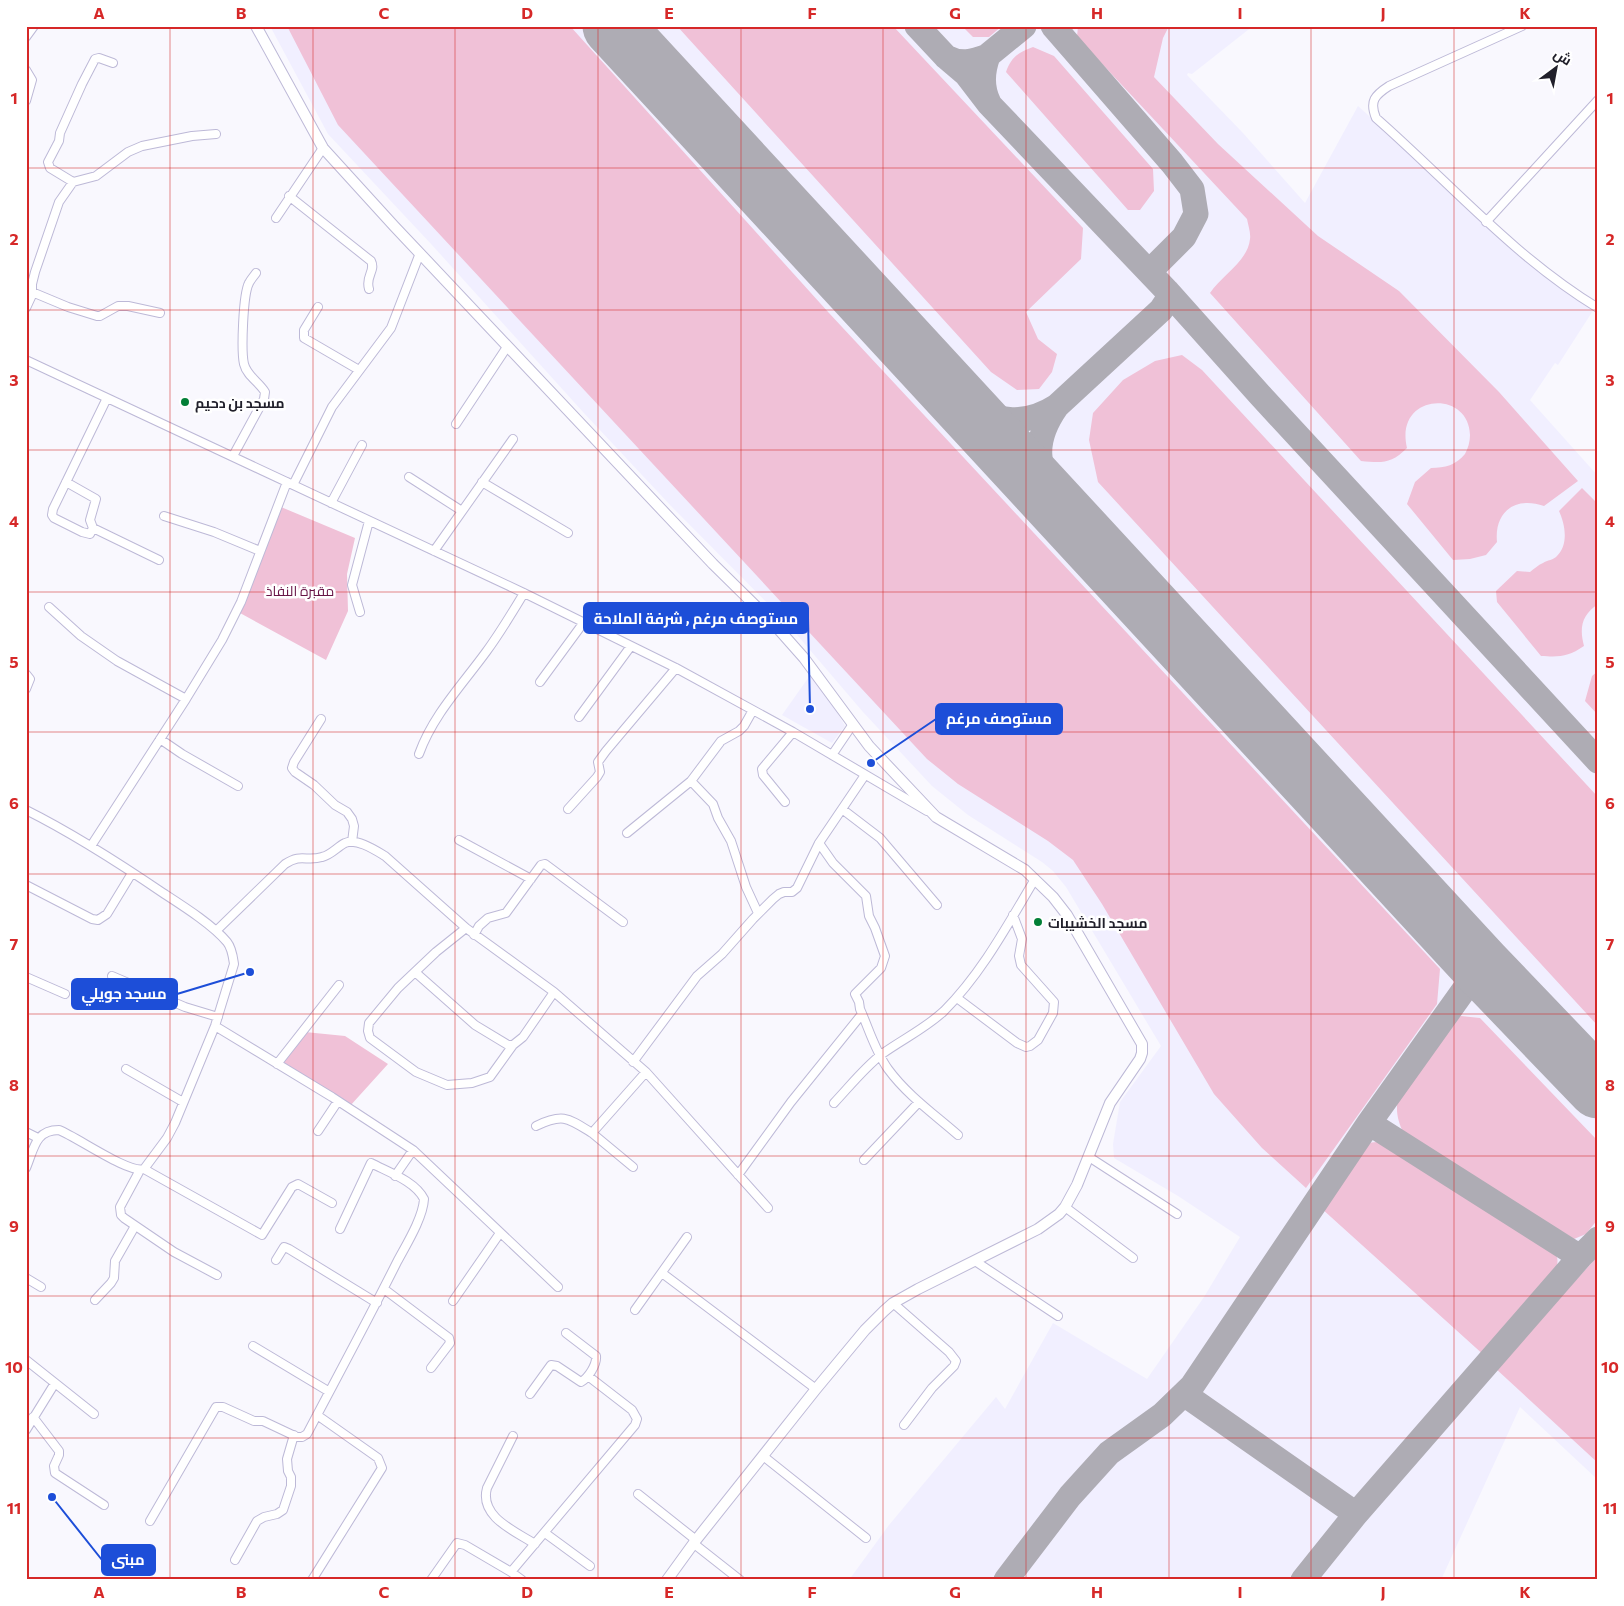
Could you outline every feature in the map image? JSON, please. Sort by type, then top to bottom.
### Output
[{"type":"main road","points":[[256,26],[324,148],[507,347],[713,564],[773,623],[804,658],[869,746],[936,817],[1004,856],[1024,870],[1053,897],[1067,915],[1142,1044],[1140,1058],[1110,1103],[1077,1185],[1059,1214],[1038,1229],[893,1303],[865,1330],[816,1389],[695,1541],[667,1580]]},
{"type":"street","points":[[26,37],[34,26]]},
{"type":"street","points":[[1522,26],[1389,86],[1378,93],[1373,102],[1372,110],[1376,118],[1486,222],[1540,268],[1598,308]]},
{"type":"street","points":[[73,182],[50,168],[48,162],[94,61],[99,58],[113,63]]},
{"type":"street","points":[[26,70],[32,80],[26,101]]},
{"type":"street","points":[[1486,222],[1598,100]]},
{"type":"street","points":[[26,308],[32,292],[35,272],[59,202],[73,182],[96,176],[128,152],[142,146],[192,136],[216,134]]},
{"type":"street","points":[[276,218],[324,148]]},
{"type":"street","points":[[290,196],[371,261],[373,268],[367,281],[369,289]]},
{"type":"street","points":[[91,846],[222,640],[241,602],[260,551],[290,484],[332,407],[391,328],[420,253]]},
{"type":"street","points":[[233,456],[264,399],[265,392],[247,370],[244,357],[244,315],[247,290],[249,283],[256,274]]},
{"type":"street","points":[[32,292],[68,307],[97,316],[118,306],[160,312]]},
{"type":"street","points":[[318,308],[304,330],[304,338],[358,370]]},
{"type":"street","points":[[456,424],[507,347]]},
{"type":"street","points":[[26,360],[524,593],[676,668],[794,732],[936,817]]},
{"type":"street","points":[[93,528],[90,534],[88,534],[54,518],[52,515],[53,509],[106,398]]},
{"type":"street","points":[[434,551],[513,439]]},
{"type":"street","points":[[331,503],[362,445]]},
{"type":"street","points":[[408,477],[462,510]]},
{"type":"street","points":[[66,482],[96,498],[90,520],[93,528],[159,560]]},
{"type":"street","points":[[482,482],[568,533]]},
{"type":"street","points":[[164,516],[214,532],[260,551]]},
{"type":"street","points":[[360,612],[353,590],[353,578],[369,521]]},
{"type":"street","points":[[419,754],[426,735],[435,720],[488,650],[524,593]]},
{"type":"street","points":[[49,607],[74,630],[117,661],[186,699]]},
{"type":"street","points":[[540,682],[584,622]]},
{"type":"street","points":[[579,717],[631,646]]},
{"type":"street","points":[[568,809],[597,777],[600,772],[598,762],[606,751],[676,668]]},
{"type":"street","points":[[26,674],[30,679],[26,689]]},
{"type":"street","points":[[627,832],[690,781],[721,741],[744,726],[753,710]]},
{"type":"street","points":[[321,719],[292,768],[347,812],[354,826],[352,842]]},
{"type":"street","points":[[832,755],[853,724]]},
{"type":"street","points":[[785,802],[763,775],[762,769],[794,732]]},
{"type":"street","points":[[160,739],[238,786]]},
{"type":"street","points":[[633,1062],[697,976],[722,954],[758,913],[779,894],[795,891],[819,844],[865,775]]},
{"type":"street","points":[[690,781],[713,804],[758,913]]},
{"type":"street","points":[[842,809],[880,838],[937,905]]},
{"type":"street","points":[[26,810],[63,828],[132,873],[216,931],[228,944],[234,964],[215,1026],[167,1138],[142,1169],[120,1207],[121,1215],[135,1226],[174,1252],[217,1276]]},
{"type":"street","points":[[458,840],[531,879]]},
{"type":"street","points":[[216,931],[285,864],[294,858],[323,857],[346,843],[352,842],[374,849],[385,856],[474,935],[554,992],[646,1072],[768,1208]]},
{"type":"street","points":[[819,844],[833,863],[866,896],[869,916],[885,956],[881,968],[855,994],[880,1056],[899,1082],[919,1102],[958,1135]]},
{"type":"street","points":[[474,935],[479,926],[488,918],[506,913],[541,865],[548,865],[623,922]]},
{"type":"street","points":[[26,884],[92,919],[98,920],[107,914],[132,873]]},
{"type":"street","points":[[834,1103],[862,1072],[880,1056],[925,1027],[957,998],[977,971],[1035,880]]},
{"type":"street","points":[[957,998],[1017,1043],[1026,1047],[1038,1040],[1053,1013],[1054,1002],[1021,965],[1018,956],[1022,939],[1014,915]]},
{"type":"street","points":[[466,928],[436,952],[398,988],[369,1023],[370,1038],[416,1072],[447,1085],[472,1083],[490,1077],[513,1046],[523,1037],[554,992]]},
{"type":"street","points":[[415,972],[475,1025],[508,1045],[513,1046]]},
{"type":"street","points":[[112,976],[185,1007],[218,1017]]},
{"type":"street","points":[[26,978],[65,994]]},
{"type":"street","points":[[277,1064],[339,985]]},
{"type":"street","points":[[738,1175],[791,1102],[862,1014]]},
{"type":"street","points":[[215,1026],[338,1101],[413,1150],[558,1287]]},
{"type":"street","points":[[126,1069],[183,1102]]},
{"type":"street","points":[[592,1133],[646,1072]]},
{"type":"street","points":[[318,1131],[338,1101]]},
{"type":"street","points":[[864,1160],[919,1102]]},
{"type":"street","points":[[536,1126],[550,1119],[561,1118],[570,1120],[592,1133],[633,1168]]},
{"type":"street","points":[[26,1168],[38,1138],[49,1130],[59,1130],[123,1164],[142,1169],[262,1235],[292,1187],[298,1184],[332,1203]]},
{"type":"street","points":[[26,1132],[38,1138]]},
{"type":"street","points":[[395,1176],[413,1150]]},
{"type":"street","points":[[1089,1157],[1177,1214]]},
{"type":"street","points":[[150,1521],[216,1407],[223,1407],[254,1421],[264,1421],[294,1435],[302,1437],[307,1434],[328,1391],[384,1289],[418,1219],[424,1199],[417,1190],[371,1163],[340,1229]]},
{"type":"street","points":[[1065,1207],[1133,1258]]},
{"type":"street","points":[[95,1300],[114,1278],[115,1261],[135,1226]]},
{"type":"street","points":[[453,1301],[500,1233]]},
{"type":"street","points":[[635,1310],[688,1238]]},
{"type":"street","points":[[276,1260],[282,1249],[286,1248],[377,1303]]},
{"type":"street","points":[[975,1261],[1058,1316]]},
{"type":"street","points":[[662,1273],[816,1389]]},
{"type":"street","points":[[26,1278],[41,1287]]},
{"type":"street","points":[[384,1289],[449,1338],[450,1343],[431,1368]]},
{"type":"street","points":[[893,1303],[949,1352],[956,1361],[954,1366],[921,1401],[904,1425]]},
{"type":"street","points":[[530,1394],[551,1365],[557,1366],[581,1382],[588,1376],[597,1361],[596,1356],[566,1333]]},
{"type":"street","points":[[253,1346],[328,1391]]},
{"type":"street","points":[[26,1360],[94,1414]]},
{"type":"street","points":[[511,1572],[634,1426],[636,1419],[632,1410],[588,1376]]},
{"type":"street","points":[[26,1430],[55,1383]]},
{"type":"street","points":[[312,1580],[382,1468],[378,1458],[317,1415]]},
{"type":"street","points":[[33,1417],[59,1451],[54,1466],[56,1473],[104,1505]]},
{"type":"street","points":[[235,1560],[257,1521],[283,1510],[292,1481],[288,1471],[287,1459],[294,1435]]},
{"type":"street","points":[[513,1436],[487,1488],[486,1504],[497,1519],[535,1544]]},
{"type":"street","points":[[763,1456],[866,1538]]},
{"type":"street","points":[[638,1494],[740,1580]]},
{"type":"street","points":[[545,1532],[590,1566]]},
{"type":"street","points":[[431,1580],[457,1543],[465,1545],[522,1580]]},
{"type":"shaded area","points":[[270,26],[1253,26],[1192,74],[1188,73],[1187,75],[1243,133],[1305,203],[1358,106],[1539,269],[1596,306],[1558,365],[1555,363],[1530,400],[1598,476],[1598,1480],[1520,1407],[1441,1580],[849,1580],[889,1525],[996,1397],[1005,1409],[1053,1323],[1147,1379],[1204,1297],[1240,1237],[1178,1196],[1114,1158],[1113,1144],[1120,1102],[1161,1046],[1066,887],[1053,871],[1042,862],[968,815],[932,786],[863,712],[786,622],[671,506],[583,412],[432,245],[328,134]]},
{"type":"shaded area","points":[[811,674],[845,726],[832,743],[782,715]]},
{"type":"green space","points":[[287,26],[570,26],[829,313],[1440,969],[1437,1004],[1306,1188],[1262,1148],[1214,1094],[1102,904],[1073,860],[1048,841],[958,784],[927,759],[338,125]]},
{"type":"green space","points":[[677,26],[893,26],[1083,228],[1081,259],[1026,312],[1038,339],[1057,354],[1052,372],[1039,389],[1017,390],[991,372]]},
{"type":"green space","points":[[962,26],[1002,26],[989,37],[973,37]]},
{"type":"green space","points":[[1078,26],[1169,26],[1163,38],[1154,77],[1218,144],[1318,236],[1399,291],[1499,392],[1578,481],[1544,506],[1524,503],[1508,509],[1499,522],[1497,542],[1486,555],[1470,559],[1453,560],[1407,504],[1415,482],[1431,468],[1450,465],[1458,461],[1465,454],[1470,438],[1466,420],[1458,410],[1446,404],[1433,404],[1421,408],[1411,416],[1406,430],[1407,448],[1391,460],[1361,461],[1210,293],[1245,254],[1250,237],[1247,219],[1077,37]]},
{"type":"green space","points":[[1033,47],[1054,56],[1153,169],[1154,191],[1140,210],[1128,210],[1006,72],[1010,62],[1016,56]]},
{"type":"green space","points":[[1182,355],[1202,370],[1598,797],[1598,1026],[1098,482],[1089,440],[1093,413],[1123,380],[1155,361]]},
{"type":"green space","points":[[1582,488],[1598,504],[1598,604],[1588,613],[1583,622],[1584,646],[1564,656],[1541,656],[1497,602],[1496,591],[1517,571],[1530,572],[1557,556],[1563,546],[1565,534],[1559,511]]},
{"type":"green space","name":"مقبرة النفاذ","points":[[281,507],[355,538],[347,574],[348,611],[326,660],[240,613]]},
{"type":"green space","points":[[1598,671],[1598,715],[1585,701],[1592,676]]},
{"type":"green space","points":[[1461,1016],[1480,1018],[1597,1140],[1598,1219],[1586,1234],[1574,1239],[1404,1134],[1397,1114],[1399,1094],[1448,1020]]},
{"type":"green space","points":[[305,1032],[345,1036],[388,1064],[350,1106],[282,1062]]},
{"type":"green space","points":[[1386,1141],[1550,1244],[1555,1252],[1557,1265],[1554,1274],[1486,1357],[1321,1208],[1359,1150],[1367,1143]]},
{"type":"green space","points":[[1598,1256],[1598,1463],[1495,1368]]},
{"type":"taxiway","points":[[917,26],[946,57],[966,74],[989,104],[1168,292],[1260,395],[1598,761]]},
{"type":"taxiway","points":[[975,66],[1024,26]]},
{"type":"taxiway","points":[[1053,26],[1172,163],[1192,189],[1196,214],[1184,237],[1149,272]]},
{"type":"taxiway","points":[[946,57],[951,60],[967,62],[988,56],[983,80],[989,103]]},
{"type":"taxiway","points":[[1054,503],[1044,477],[1040,454],[1043,431],[1049,419],[1057,406],[1161,310],[1167,301],[1168,292]]},
{"type":"taxiway","points":[[962,403],[986,414],[1009,420],[1033,417],[1057,406]]},
{"type":"taxiway","points":[[1006,1580],[1070,1496],[1109,1453],[1162,1415],[1192,1386],[1369,1123],[1481,966]]},
{"type":"taxiway","points":[[1369,1123],[1580,1257]]},
{"type":"taxiway","points":[[1303,1580],[1356,1514],[1580,1257],[1598,1239]]},
{"type":"taxiway","points":[[1184,1394],[1356,1514]]},
{"type":"runway","points":[[613,26],[1481,966],[1598,1088]]},
{"type":"place","name":"مسجد بن دحيم","points":[[185,402]]},
{"type":"place","name":"مستوصف مرغم , شرفة الملاحة","points":[[810,709]]},
{"type":"place","name":"مستوصف مرغم","points":[[871,763]]},
{"type":"place","name":"مسجد الخشيبات","points":[[1038,922]]},
{"type":"place","name":"مسجد جويلي","points":[[250,972]]},
{"type":"place","name":"مبنى","points":[[52,1497]]}]
